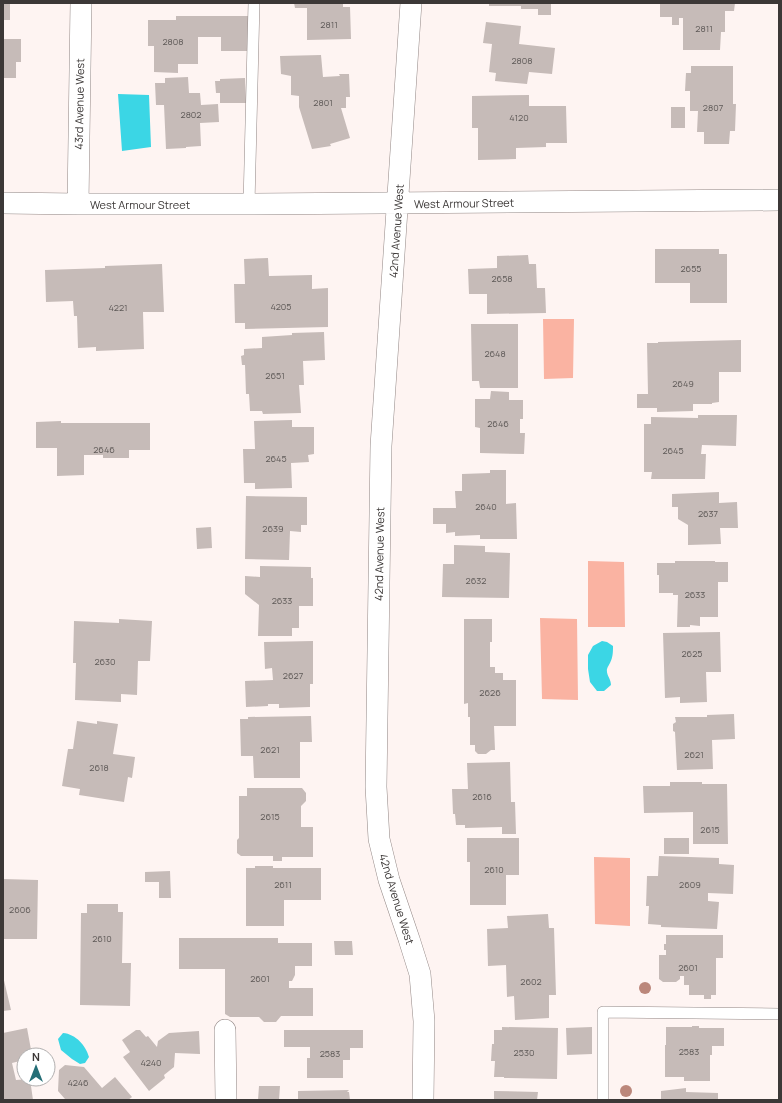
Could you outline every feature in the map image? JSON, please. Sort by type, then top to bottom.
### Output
[{"type":"street","name":"43rd Avenue West","points":[[78,204],[81,3]]},
{"type":"street","name":"42nd Avenue West","points":[[411,3],[381,446],[376,786],[379,839],[389,880],[420,974],[424,1021],[423,1100]]},
{"type":"street","name":"West Armour Street","points":[[3,203],[249,204],[779,200]]},
{"type":"street","points":[[220,1097],[225,1030]]},
{"type":"lane","points":[[249,204],[254,3]]},
{"type":"lane","points":[[603,1100],[603,1012],[779,1014]]},
{"type":"shaded area","points":[[543,319],[574,319],[573,378],[544,379]]},
{"type":"shaded area","points":[[588,561],[624,562],[625,627],[588,627]]},
{"type":"shaded area","points":[[540,618],[577,619],[578,700],[542,699]]},
{"type":"shaded area","points":[[594,857],[630,858],[630,926],[595,924]]},
{"type":"water","points":[[118,94],[149,95],[151,147],[122,151]]},
{"type":"water","points":[[602,641],[613,646],[611,661],[607,668],[611,685],[604,691],[597,691],[590,682],[588,655],[593,646]]},
{"type":"water","points":[[63,1033],[76,1038],[86,1049],[89,1057],[85,1063],[80,1064],[61,1050],[58,1039]]},
{"type":"building","points":[[3,3],[10,3],[10,20],[3,20]]},
{"type":"building","points":[[294,3],[343,3],[343,7],[350,7],[351,39],[307,40],[307,8],[295,8]]},
{"type":"building","points":[[489,3],[551,3],[551,15],[538,15],[538,9],[521,9],[521,6],[489,6]]},
{"type":"building","points":[[660,3],[735,3],[734,11],[725,11],[725,32],[721,32],[720,50],[683,50],[683,18],[679,18],[679,25],[672,25],[672,17],[660,17]]},
{"type":"building","points":[[176,16],[248,16],[248,51],[221,51],[221,37],[198,37],[198,64],[178,64],[178,73],[154,72],[154,46],[148,46],[148,20],[176,20]]},
{"type":"building","points":[[486,22],[521,26],[519,44],[555,48],[552,74],[529,72],[527,84],[495,81],[496,73],[489,72],[492,44],[483,43]]},
{"type":"building","points":[[3,39],[21,39],[21,62],[16,62],[16,78],[3,78]]},
{"type":"building","points":[[321,55],[323,77],[349,74],[350,97],[346,97],[346,108],[341,108],[350,138],[330,144],[331,146],[312,149],[299,107],[299,96],[291,95],[291,76],[281,74],[280,56]]},
{"type":"building","points":[[691,66],[733,66],[733,104],[736,104],[735,131],[730,131],[729,144],[704,144],[704,132],[697,132],[698,111],[690,111],[690,91],[685,91],[686,73],[691,73]]},
{"type":"building","points":[[188,77],[189,93],[200,93],[201,105],[218,104],[219,122],[200,123],[201,146],[166,149],[164,105],[156,105],[155,83],[165,83],[165,78]]},
{"type":"building","points":[[245,78],[246,103],[220,103],[220,93],[216,93],[215,81],[220,81],[220,79]]},
{"type":"building","points":[[529,95],[529,106],[566,106],[567,143],[546,143],[546,147],[516,148],[516,159],[478,160],[478,128],[472,128],[472,96]]},
{"type":"building","points":[[671,107],[685,107],[685,128],[671,128]]},
{"type":"building","points":[[655,249],[719,249],[719,254],[727,254],[727,303],[690,303],[690,283],[655,283]]},
{"type":"building","points":[[528,255],[529,264],[536,264],[537,288],[545,288],[546,313],[487,314],[487,294],[469,294],[468,269],[497,268],[497,256]]},
{"type":"building","points":[[268,258],[269,276],[312,275],[312,289],[328,288],[328,327],[245,329],[245,323],[235,323],[234,284],[245,284],[244,259]]},
{"type":"building","points":[[162,264],[164,312],[143,312],[144,349],[96,351],[96,347],[78,348],[77,316],[74,316],[73,301],[46,302],[45,270]]},
{"type":"building","points":[[471,324],[518,324],[518,388],[480,388],[479,381],[472,381]]},
{"type":"building","points":[[324,332],[325,360],[303,361],[304,385],[299,385],[301,413],[263,414],[262,411],[250,411],[249,394],[246,394],[245,365],[242,365],[241,356],[244,355],[244,349],[262,348],[262,337],[292,335],[292,333]]},
{"type":"building","points":[[741,340],[741,372],[719,372],[719,402],[712,404],[693,404],[693,411],[657,412],[657,408],[637,408],[637,394],[648,394],[647,343]]},
{"type":"building","points":[[491,391],[509,392],[509,400],[523,400],[523,419],[520,419],[520,433],[525,433],[524,454],[480,453],[480,428],[475,427],[475,399],[490,399]]},
{"type":"building","points":[[698,415],[737,415],[736,446],[702,445],[701,454],[706,454],[705,479],[651,479],[652,472],[644,472],[644,424],[651,424],[651,417],[698,418]]},
{"type":"building","points":[[292,420],[292,427],[314,427],[314,454],[308,455],[309,462],[291,463],[292,488],[255,489],[255,483],[244,483],[243,449],[255,449],[254,421]]},
{"type":"building","points":[[61,421],[61,423],[150,423],[150,450],[129,450],[129,458],[103,458],[103,455],[84,455],[84,475],[57,476],[57,448],[36,448],[36,422]]},
{"type":"building","points":[[490,470],[506,470],[506,504],[516,503],[517,539],[480,539],[480,535],[455,536],[455,532],[446,533],[446,524],[433,524],[433,508],[456,508],[455,491],[462,491],[462,474],[490,473]]},
{"type":"building","points":[[719,492],[719,503],[737,502],[738,528],[720,528],[721,544],[688,545],[688,525],[678,519],[678,507],[672,507],[672,494]]},
{"type":"building","points":[[246,496],[307,497],[307,525],[301,525],[301,532],[290,531],[289,560],[245,559]]},
{"type":"building","points":[[211,527],[212,548],[197,549],[196,528]]},
{"type":"building","points":[[454,545],[485,546],[485,552],[510,553],[509,598],[442,597],[443,564],[454,564]]},
{"type":"building","points":[[675,561],[728,562],[728,582],[718,582],[718,617],[700,617],[700,626],[690,625],[690,627],[677,627],[678,595],[673,595],[673,593],[659,593],[659,575],[657,575],[657,563],[675,563]]},
{"type":"building","points":[[260,566],[311,567],[311,578],[313,578],[313,606],[299,606],[299,628],[292,628],[292,636],[258,636],[259,605],[245,594],[245,576],[260,577]]},
{"type":"building","points":[[119,619],[152,621],[150,661],[138,661],[137,695],[121,694],[121,702],[75,700],[76,663],[73,663],[74,621],[119,623]]},
{"type":"building","points":[[464,619],[492,619],[490,667],[495,667],[495,673],[503,673],[503,680],[516,680],[516,726],[494,726],[495,750],[491,750],[486,754],[478,754],[475,751],[475,745],[470,745],[470,717],[468,717],[468,703],[464,704]]},
{"type":"building","points":[[720,632],[721,672],[706,672],[707,702],[680,703],[680,697],[665,698],[663,633]]},
{"type":"building","points":[[313,641],[313,684],[310,684],[310,707],[279,708],[279,704],[268,704],[268,706],[246,707],[245,681],[273,680],[272,668],[265,669],[264,642]]},
{"type":"building","points":[[734,714],[735,739],[712,740],[713,769],[677,770],[675,732],[673,731],[673,724],[676,722],[675,717],[707,717],[707,715]]},
{"type":"building","points":[[311,716],[312,742],[300,742],[300,778],[254,778],[253,756],[241,756],[240,719],[248,719],[248,717]]},
{"type":"building","points":[[77,721],[97,724],[97,721],[118,724],[113,754],[135,757],[132,778],[128,777],[124,802],[79,795],[80,789],[62,786],[68,749],[73,749]]},
{"type":"building","points":[[510,762],[511,802],[515,802],[516,834],[502,834],[502,827],[465,828],[465,825],[456,825],[455,814],[453,814],[452,789],[468,789],[467,763]]},
{"type":"building","points":[[670,782],[727,784],[728,844],[693,844],[693,812],[644,813],[643,786],[670,786]]},
{"type":"building","points":[[247,788],[302,788],[306,793],[306,801],[301,806],[301,827],[313,827],[313,857],[282,857],[282,861],[273,861],[273,856],[241,856],[237,853],[237,840],[239,838],[239,796],[247,796]]},
{"type":"building","points":[[467,838],[519,838],[519,875],[506,875],[506,905],[470,905],[470,862],[467,862]]},
{"type":"building","points":[[664,838],[689,838],[689,854],[664,854]]},
{"type":"building","points":[[659,856],[719,858],[719,864],[734,865],[733,894],[708,893],[708,901],[719,902],[717,929],[661,927],[661,925],[648,924],[649,906],[646,906],[647,876],[658,876]]},
{"type":"building","points":[[255,866],[273,866],[273,868],[321,868],[321,900],[284,900],[284,926],[246,926],[246,868],[255,868]]},
{"type":"building","points":[[170,871],[171,898],[159,898],[159,882],[145,882],[145,872]]},
{"type":"building","points":[[3,879],[38,880],[37,939],[3,939]]},
{"type":"building","points":[[87,904],[118,904],[118,912],[123,912],[122,963],[131,963],[130,1006],[80,1005],[81,913],[87,913]]},
{"type":"building","points":[[548,914],[549,928],[554,928],[556,995],[549,995],[549,1018],[515,1020],[514,996],[507,997],[506,965],[488,966],[487,929],[508,928],[507,916]]},
{"type":"building","points":[[666,935],[723,935],[723,958],[716,958],[716,995],[711,995],[711,999],[704,999],[704,995],[689,995],[689,985],[684,985],[684,976],[680,976],[680,979],[676,982],[663,982],[659,979],[659,955],[666,955],[664,944],[666,944]]},
{"type":"building","points":[[179,938],[278,938],[278,943],[312,943],[312,966],[295,966],[295,975],[292,981],[289,981],[289,988],[313,988],[313,1016],[281,1016],[276,1022],[264,1022],[259,1017],[230,1017],[225,1014],[225,969],[179,969]]},
{"type":"building","points":[[334,941],[352,941],[353,955],[335,955]]},
{"type":"building","points":[[3,976],[11,1010],[3,1011]]},
{"type":"building","points":[[699,1026],[699,1028],[724,1028],[724,1046],[712,1046],[712,1055],[710,1055],[710,1081],[684,1081],[684,1077],[665,1077],[666,1027]]},
{"type":"building","points":[[502,1027],[558,1028],[557,1079],[494,1077],[495,1061],[491,1061],[492,1044],[494,1044],[494,1030],[502,1030]]},
{"type":"building","points":[[592,1027],[592,1054],[567,1055],[566,1028]]},
{"type":"building","points":[[27,1028],[31,1047],[16,1047],[16,1062],[12,1063],[16,1087],[31,1087],[33,1100],[3,1100],[3,1033]]},
{"type":"building","points":[[136,1030],[140,1030],[146,1037],[148,1036],[157,1047],[158,1041],[169,1033],[199,1031],[200,1054],[175,1053],[174,1067],[164,1075],[165,1078],[149,1091],[123,1057],[130,1052],[122,1040]]},
{"type":"building","points":[[284,1030],[363,1030],[363,1048],[350,1048],[350,1060],[343,1060],[343,1078],[307,1078],[307,1058],[310,1058],[310,1047],[284,1047]]},
{"type":"building","points":[[65,1065],[84,1067],[102,1088],[115,1077],[132,1097],[128,1100],[64,1100],[65,1099],[58,1091],[59,1070]]},
{"type":"building","points":[[259,1086],[280,1086],[279,1100],[258,1100]]},
{"type":"building","points":[[686,1088],[686,1092],[718,1093],[718,1100],[661,1100],[661,1091]]},
{"type":"building","points":[[349,1090],[347,1092],[349,1092],[350,1100],[298,1100],[298,1091]]},
{"type":"building","points":[[494,1091],[538,1092],[537,1100],[494,1100]]}]
